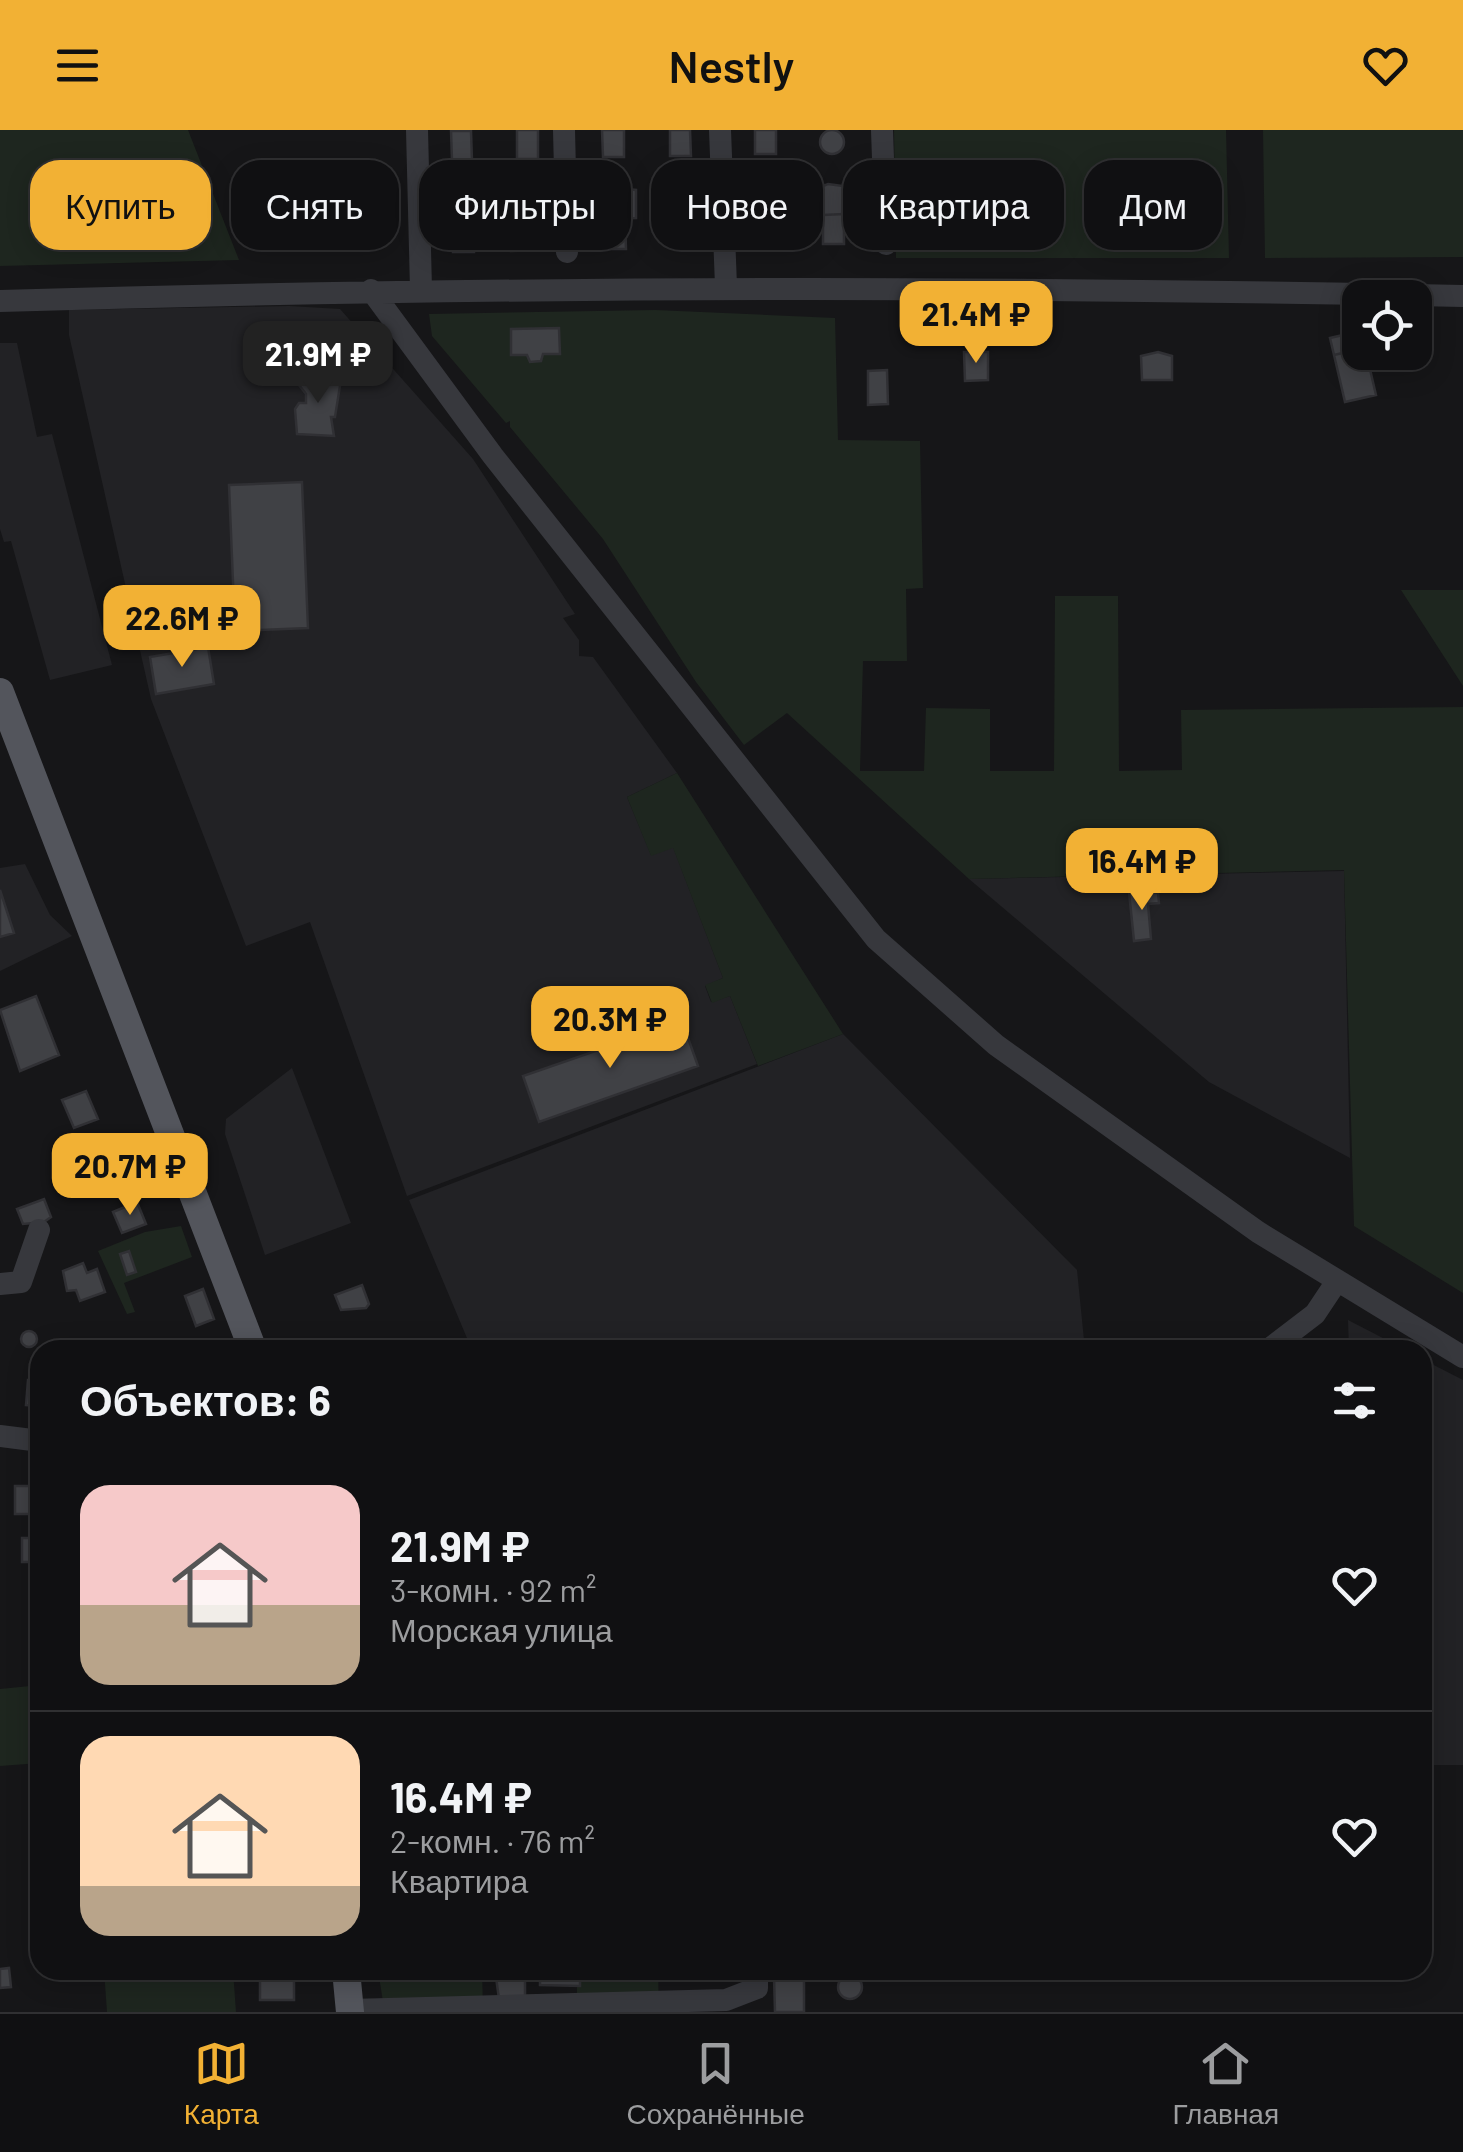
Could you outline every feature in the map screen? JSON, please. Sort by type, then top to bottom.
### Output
[{"type":"main road","points":[[0,692],[6,716],[249,1340]]},
{"type":"main road","points":[[347,1980],[350,2011]]},
{"type":"street","points":[[417,130],[421,289]]},
{"type":"street","points":[[564,130],[566,252]]},
{"type":"street","points":[[720,130],[726,286]]},
{"type":"street","points":[[882,130],[883,160]]},
{"type":"street","points":[[0,301],[372,290],[726,286],[1463,296]]},
{"type":"street","points":[[372,290],[504,471],[876,939],[996,1045],[1258,1232],[1463,1356]]},
{"type":"street","points":[[0,1284],[22,1282],[39,1230]]},
{"type":"street","points":[[1281,1340],[1315,1314],[1336,1281]]},
{"type":"street","points":[[0,1436],[30,1439]]},
{"type":"street","points":[[350,2011],[726,2000],[756,1980]]},
{"type":"shaded area","points":[[0,130],[188,130],[200,160],[30,160],[30,250],[211,250],[211,189],[231,240],[231,250],[235,250],[239,260],[0,266]]},
{"type":"shaded area","points":[[894,130],[1226,130],[1229,258],[896,258],[896,250],[1064,250],[1064,160],[894,160]]},
{"type":"shaded area","points":[[1263,130],[1463,130],[1463,257],[1265,258]]},
{"type":"shaded area","points":[[289,306],[340,309],[473,459],[575,614],[563,618],[579,640],[579,656],[593,657],[677,773],[627,797],[651,855],[673,847],[723,978],[705,986],[711,1002],[730,996],[757,1064],[407,1196],[310,922],[246,946],[151,699],[69,335],[69,310]]},
{"type":"shaded area","points":[[655,310],[835,318],[838,440],[920,441],[923,588],[906,589],[907,661],[863,661],[860,771],[924,771],[926,708],[990,709],[990,771],[1054,771],[1055,596],[1118,596],[1119,771],[1182,770],[1181,710],[1463,707],[1463,1293],[1354,1226],[1344,870],[969,879],[787,713],[744,745],[696,682],[603,539],[510,427],[510,421],[506,423],[432,336],[429,314]]},
{"type":"shaded area","points":[[0,343],[17,343],[37,437],[52,434],[112,665],[50,680],[11,541],[4,542],[0,529]]},
{"type":"shaded area","points":[[1401,590],[1463,590],[1463,686]]},
{"type":"shaded area","points":[[677,773],[843,1034],[758,1066],[730,996],[712,1003],[705,985],[723,978],[673,848],[651,856],[627,797]]},
{"type":"shaded area","points":[[25,864],[50,915],[72,936],[0,971],[0,868]]},
{"type":"shaded area","points":[[1344,871],[1350,1158],[1209,1082],[969,879]]},
{"type":"shaded area","points":[[843,1034],[1077,1270],[1084,1340],[468,1340],[409,1200]]},
{"type":"shaded area","points":[[292,1068],[351,1223],[265,1255],[225,1134],[226,1119]]},
{"type":"shaded area","points":[[181,1226],[192,1257],[124,1283],[135,1312],[127,1314],[98,1251],[145,1232]]},
{"type":"shaded area","points":[[1348,1320],[1387,1340],[1349,1340]]},
{"type":"shaded area","points":[[1432,1364],[1463,1380],[1463,1765],[1432,1765]]},
{"type":"shaded area","points":[[30,1686],[30,1764],[0,1766],[0,1689]]},
{"type":"shaded area","points":[[105,1980],[234,1980],[236,2012],[107,2012]]},
{"type":"shaded area","points":[[380,1980],[482,1980],[483,2009],[384,2008]]},
{"type":"shaded area","points":[[577,1980],[658,1980],[659,2012],[577,2012]]},
{"type":"building","points":[[517,130],[538,130],[538,159],[517,159]]},
{"type":"building","points":[[602,130],[624,130],[624,157],[603,157]]},
{"type":"building","points":[[670,130],[690,130],[691,156],[670,156]]},
{"type":"building","points":[[755,130],[776,130],[776,154],[755,154]]},
{"type":"building","points":[[832,130],[841,133],[841,151],[832,154],[823,151],[820,142],[823,133]]},
{"type":"building","points":[[451,131],[471,131],[472,160],[452,160]]},
{"type":"building","points":[[823,186],[843,186],[843,214],[823,215]]},
{"type":"building","points":[[631,190],[636,190],[636,218],[631,218]]},
{"type":"building","points":[[843,214],[843,244],[823,244],[823,215]]},
{"type":"building","points":[[559,328],[560,354],[543,354],[541,361],[530,362],[527,355],[511,355],[511,329]]},
{"type":"building","points":[[1342,335],[1342,353],[1334,355],[1330,338]]},
{"type":"building","points":[[964,352],[988,352],[988,380],[965,381]]},
{"type":"building","points":[[1158,352],[1172,356],[1172,380],[1142,380],[1141,356]]},
{"type":"building","points":[[1342,353],[1342,370],[1370,370],[1376,395],[1345,402],[1334,355]]},
{"type":"building","points":[[887,370],[888,404],[868,405],[868,371]]},
{"type":"building","points":[[312,374],[337,378],[340,386],[335,417],[331,417],[334,436],[297,434],[295,409],[299,403],[306,403],[306,394],[299,385],[303,377]]},
{"type":"building","points":[[302,482],[308,628],[235,631],[229,485]]},
{"type":"building","points":[[208,647],[214,684],[156,694],[150,657]]},
{"type":"building","points":[[0,890],[14,933],[0,937]]},
{"type":"building","points":[[1129,892],[1158,893],[1159,903],[1148,904],[1151,939],[1134,941]]},
{"type":"building","points":[[36,996],[59,1055],[20,1071],[0,1010]]},
{"type":"building","points":[[682,1021],[698,1066],[539,1122],[523,1076]]},
{"type":"building","points":[[86,1091],[98,1119],[74,1128],[62,1100]]},
{"type":"building","points":[[44,1199],[51,1217],[44,1222],[23,1224],[17,1209]]},
{"type":"building","points":[[137,1202],[146,1224],[122,1233],[113,1212]]},
{"type":"building","points":[[129,1251],[136,1272],[127,1275],[120,1254]]},
{"type":"building","points":[[83,1263],[87,1273],[97,1269],[105,1292],[80,1301],[76,1290],[67,1291],[63,1271]]},
{"type":"building","points":[[362,1285],[369,1304],[366,1308],[341,1310],[335,1295]]},
{"type":"building","points":[[203,1289],[214,1319],[196,1326],[185,1296]]},
{"type":"building","points":[[23,1333],[35,1333],[37,1340],[30,1340],[30,1347],[23,1345]]},
{"type":"building","points":[[28,1380],[30,1380],[30,1405],[26,1405]]},
{"type":"building","points":[[15,1486],[30,1486],[30,1514],[15,1514]]},
{"type":"building","points":[[22,1538],[30,1538],[30,1562],[22,1562]]},
{"type":"building","points":[[9,1968],[11,1987],[0,1988],[0,1969]]},
{"type":"building","points":[[260,1980],[294,1980],[294,2000],[260,2000]]},
{"type":"building","points":[[496,1980],[525,1980],[525,1998],[499,1999]]},
{"type":"building","points":[[540,1980],[580,1980],[580,1986],[540,1985]]},
{"type":"building","points":[[774,1980],[804,1980],[804,2012],[775,2012]]},
{"type":"building","points":[[840,1980],[861,1982],[859,1996],[841,1996]]}]
